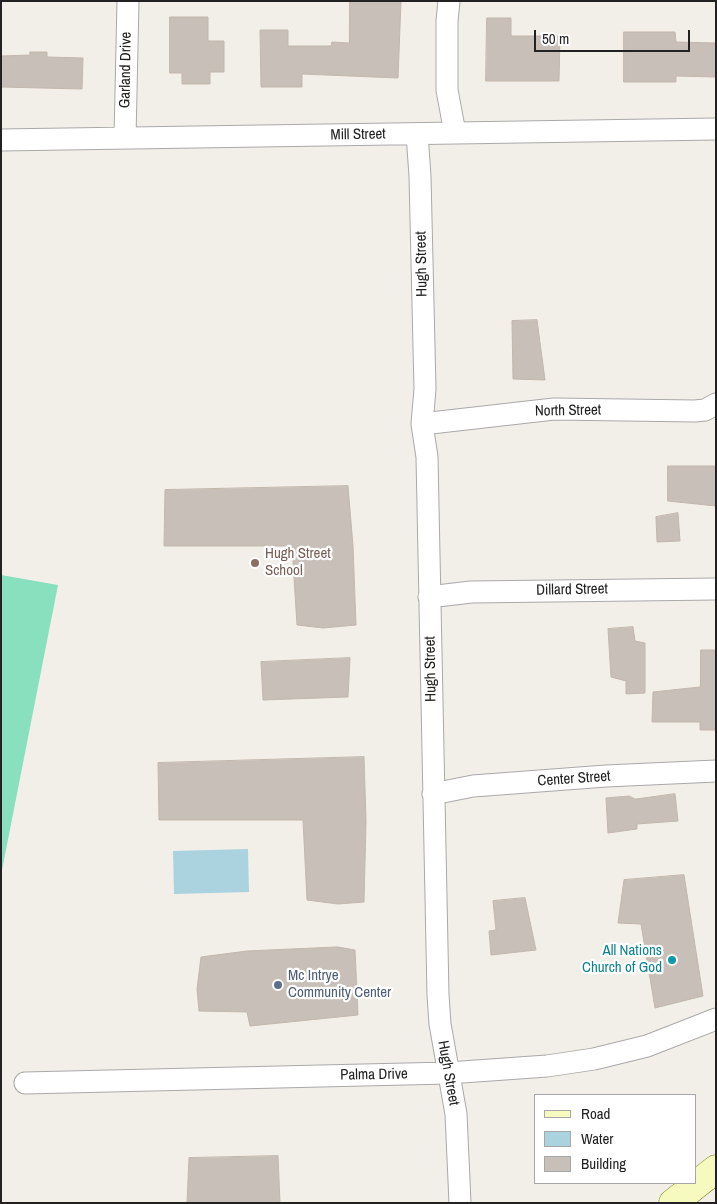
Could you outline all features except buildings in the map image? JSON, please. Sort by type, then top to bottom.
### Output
[{"type":"street","name":"Garland Drive","points":[[125,138],[128,1]]},
{"type":"street","points":[[449,1],[447,21],[448,90],[455,133]]},
{"type":"street","name":"Mill Street","points":[[1,140],[455,133],[715,132]]},
{"type":"street","name":"Hugh Street","points":[[417,134],[420,176],[425,389],[422,424],[427,457],[438,995],[440,1024],[456,1114],[460,1203]]},
{"type":"street","name":"North Street","points":[[422,424],[554,409],[695,411],[704,410],[715,404]]},
{"type":"street","name":"Dillard Street","points":[[429,597],[471,592],[716,589]]},
{"type":"street","name":"Center Street","points":[[433,794],[473,786],[606,776],[716,771]]},
{"type":"street","name":"Palma Drive","points":[[25,1083],[448,1073],[548,1066],[594,1059],[646,1046],[716,1020]]},
{"type":"street","points":[[674,1203],[716,1169]]},
{"type":"green space","points":[[1,575],[58,585],[1,875]]},
{"type":"water","points":[[248,849],[249,892],[174,894],[173,851]]},
{"type":"place","name":"Hugh Street School","points":[[255,563]]},
{"type":"place","name":"All Nations Church of God","points":[[672,960]]},
{"type":"place","name":"Mc Intrye Community Center","points":[[278,985]]}]
